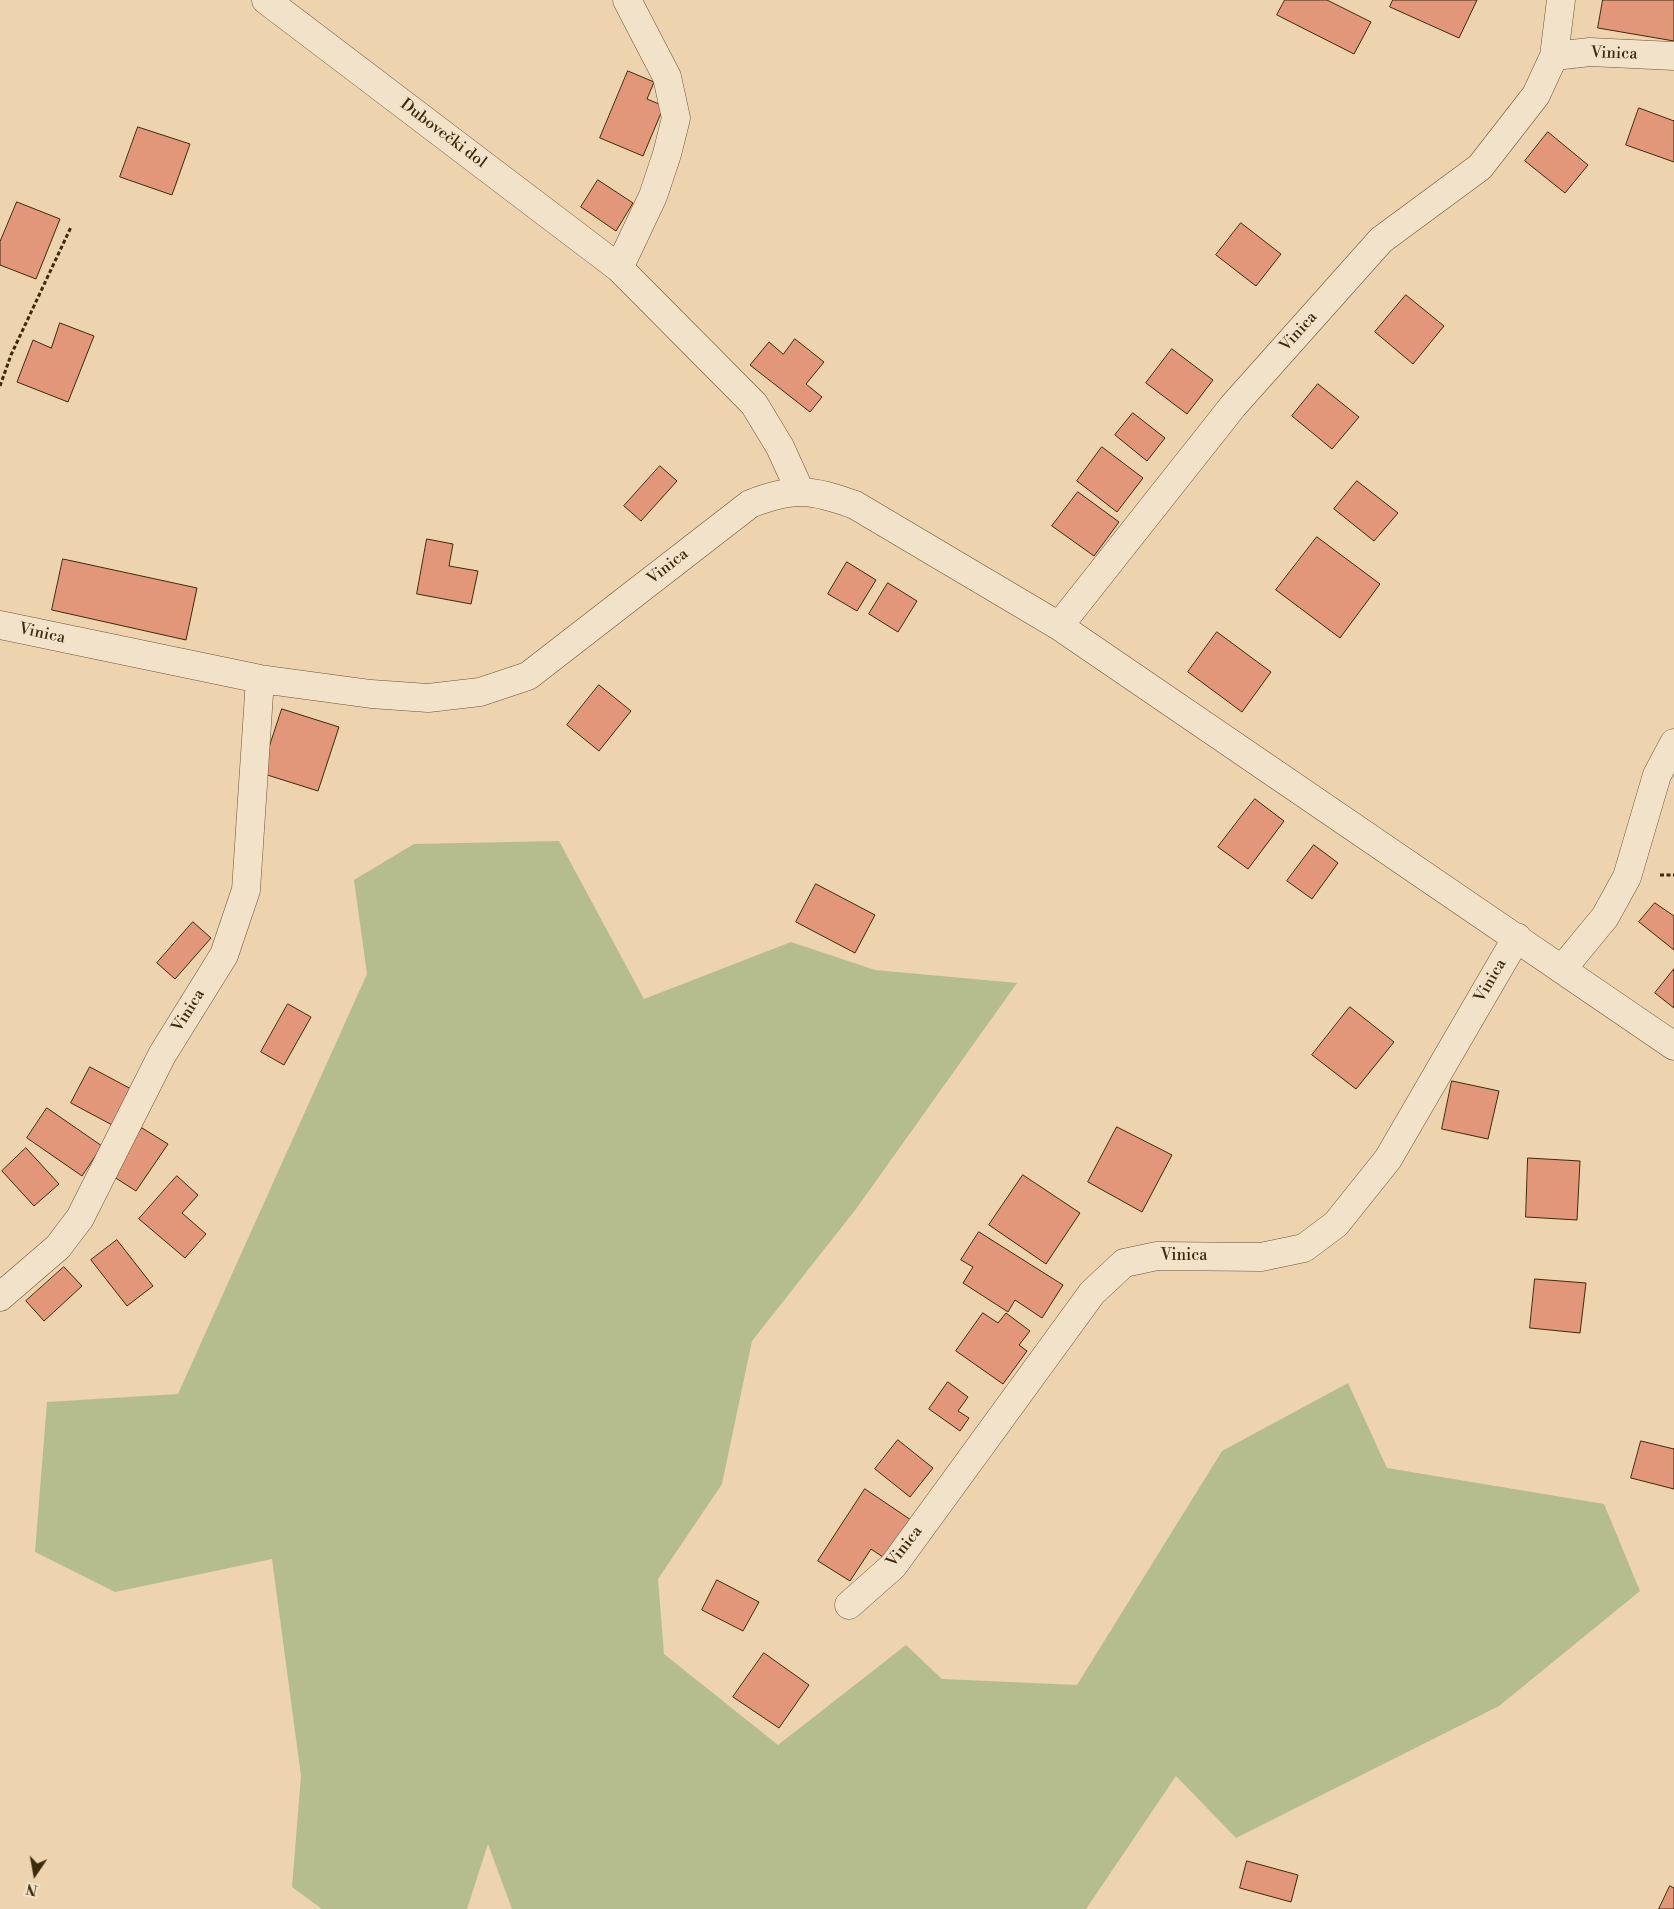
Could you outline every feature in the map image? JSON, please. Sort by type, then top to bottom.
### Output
[{"type":"street","name":"Dubovečki dol","points":[[266,0],[620,268],[754,404],[780,447],[800,491]]},
{"type":"street","points":[[620,268],[653,196],[667,154],[676,118],[668,77],[648,43],[627,0]]},
{"type":"street","name":"Vinica","points":[[1060,626],[1233,406],[1381,240],[1480,167],[1536,95],[1554,56],[1561,0]]},
{"type":"street","name":"Vinica","points":[[1554,56],[1590,52],[1674,56]]},
{"type":"street","name":"Vinica","points":[[0,625],[260,679],[371,694],[428,698],[480,692],[528,676],[750,504],[776,494],[800,491],[822,493],[854,505],[1060,626],[1563,968],[1674,1046]]},
{"type":"street","name":"Vinica","points":[[0,1297],[58,1247],[80,1218],[162,1055],[224,955],[246,890],[260,679]]},
{"type":"street","points":[[1563,968],[1605,917],[1627,877],[1658,776],[1674,743]]},
{"type":"street","name":"Vinica","points":[[849,1605],[893,1566],[1092,1292],[1124,1263],[1157,1256],[1261,1257],[1304,1248],[1336,1224],[1388,1159],[1517,937]]},
{"type":"path","points":[[0,386],[11,356],[71,227]]},
{"type":"green space","points":[[559,841],[644,999],[791,942],[875,970],[1017,983],[856,1209],[752,1341],[722,1484],[658,1579],[664,1654],[778,1745],[906,1645],[942,1679],[1077,1685],[1222,1451],[1348,1383],[1387,1468],[1604,1504],[1640,1591],[1499,1706],[1236,1838],[1176,1776],[1086,1909],[512,1909],[488,1844],[467,1909],[322,1909],[292,1887],[301,1776],[272,1559],[115,1592],[35,1552],[47,1402],[178,1394],[367,974],[354,880],[414,844]]},
{"type":"building","points":[[1285,0],[1327,0],[1371,22],[1354,54],[1277,15]]},
{"type":"building","points":[[1393,0],[1477,0],[1459,38],[1390,7]]},
{"type":"building","points":[[1603,0],[1674,0],[1674,41],[1598,28]]},
{"type":"building","points":[[628,71],[654,82],[647,99],[664,106],[643,156],[600,138]]},
{"type":"building","points":[[1639,108],[1674,121],[1674,162],[1626,145]]},
{"type":"building","points":[[138,127],[190,144],[172,195],[120,177]]},
{"type":"building","points":[[1548,132],[1588,165],[1565,193],[1525,161]]},
{"type":"building","points":[[598,180],[633,203],[616,231],[581,207]]},
{"type":"building","points":[[17,202],[60,219],[36,279],[0,265],[0,242]]},
{"type":"building","points":[[1241,223],[1281,254],[1256,286],[1216,255]]},
{"type":"building","points":[[1406,295],[1444,326],[1413,364],[1375,332]]},
{"type":"building","points":[[60,323],[94,336],[68,402],[17,382],[33,340],[51,348]]},
{"type":"building","points":[[795,339],[824,362],[806,384],[822,397],[810,412],[750,365],[769,342],[783,354]]},
{"type":"building","points":[[1172,349],[1213,380],[1187,414],[1146,383]]},
{"type":"building","points":[[1318,384],[1359,417],[1332,449],[1292,416]]},
{"type":"building","points":[[1133,413],[1165,438],[1147,461],[1115,435]]},
{"type":"building","points":[[1102,447],[1143,478],[1117,512],[1077,481]]},
{"type":"building","points":[[660,466],[677,481],[641,521],[624,506]]},
{"type":"building","points":[[1357,481],[1398,513],[1374,541],[1334,509]]},
{"type":"building","points":[[1078,492],[1119,522],[1094,556],[1052,526]]},
{"type":"building","points":[[1317,537],[1380,584],[1340,638],[1276,590]]},
{"type":"building","points":[[427,539],[453,544],[449,566],[478,571],[471,604],[417,594]]},
{"type":"building","points":[[63,559],[197,588],[186,640],[52,610]]},
{"type":"building","points":[[847,562],[876,580],[857,611],[828,594]]},
{"type":"building","points":[[888,583],[917,601],[898,632],[869,614]]},
{"type":"building","points":[[1217,632],[1271,672],[1242,712],[1188,672]]},
{"type":"building","points":[[599,685],[631,711],[599,751],[567,725]]},
{"type":"building","points":[[282,709],[339,727],[318,791],[261,773]]},
{"type":"building","points":[[1255,799],[1284,821],[1248,869],[1218,847]]},
{"type":"building","points":[[1314,845],[1338,863],[1312,899],[1287,881]]},
{"type":"building","points":[[816,884],[875,915],[855,953],[796,922]]},
{"type":"building","points":[[1655,903],[1674,916],[1674,950],[1639,922]]},
{"type":"building","points":[[193,922],[211,938],[175,979],[157,963]]},
{"type":"building","points":[[1674,969],[1674,1008],[1655,993]]},
{"type":"building","points":[[288,1004],[311,1017],[284,1065],[261,1052]]},
{"type":"building","points":[[1350,1007],[1394,1042],[1356,1089],[1312,1055]]},
{"type":"building","points":[[90,1067],[133,1090],[114,1126],[71,1103]]},
{"type":"building","points":[[1452,1081],[1499,1091],[1488,1139],[1442,1129]]},
{"type":"building","points":[[47,1108],[102,1146],[82,1176],[27,1138]]},
{"type":"building","points":[[1117,1127],[1172,1155],[1142,1212],[1088,1182]]},
{"type":"building","points":[[142,1128],[168,1144],[136,1191],[111,1175]]},
{"type":"building","points":[[26,1148],[59,1184],[34,1206],[2,1171]]},
{"type":"building","points":[[1528,1158],[1580,1161],[1577,1220],[1526,1217]]},
{"type":"building","points":[[1023,1175],[1080,1213],[1046,1264],[989,1225]]},
{"type":"building","points":[[177,1176],[198,1195],[182,1213],[206,1234],[185,1258],[139,1219]]},
{"type":"building","points":[[979,1232],[1063,1285],[1042,1318],[1015,1300],[1008,1312],[963,1283],[973,1267],[961,1260]]},
{"type":"building","points":[[117,1240],[153,1286],[127,1306],[91,1260]]},
{"type":"building","points":[[64,1267],[82,1286],[44,1321],[26,1301]]},
{"type":"building","points":[[1535,1279],[1586,1283],[1580,1333],[1530,1328]]},
{"type":"building","points":[[983,1313],[998,1323],[1006,1313],[1030,1331],[1019,1345],[1027,1351],[1003,1384],[956,1351]]},
{"type":"building","points":[[948,1382],[968,1397],[958,1411],[969,1418],[960,1431],[929,1409]]},
{"type":"building","points":[[898,1440],[933,1468],[910,1497],[875,1469]]},
{"type":"building","points":[[1641,1441],[1674,1449],[1674,1489],[1631,1478]]},
{"type":"building","points":[[865,1489],[914,1522],[889,1561],[871,1549],[850,1581],[818,1561]]},
{"type":"building","points":[[717,1580],[759,1602],[743,1631],[702,1610]]},
{"type":"building","points":[[764,1653],[809,1685],[779,1728],[733,1697]]},
{"type":"building","points":[[1247,1861],[1298,1875],[1291,1902],[1240,1888]]},
{"type":"building","points":[[1670,1886],[1674,1888],[1674,1909],[1659,1909]]}]
